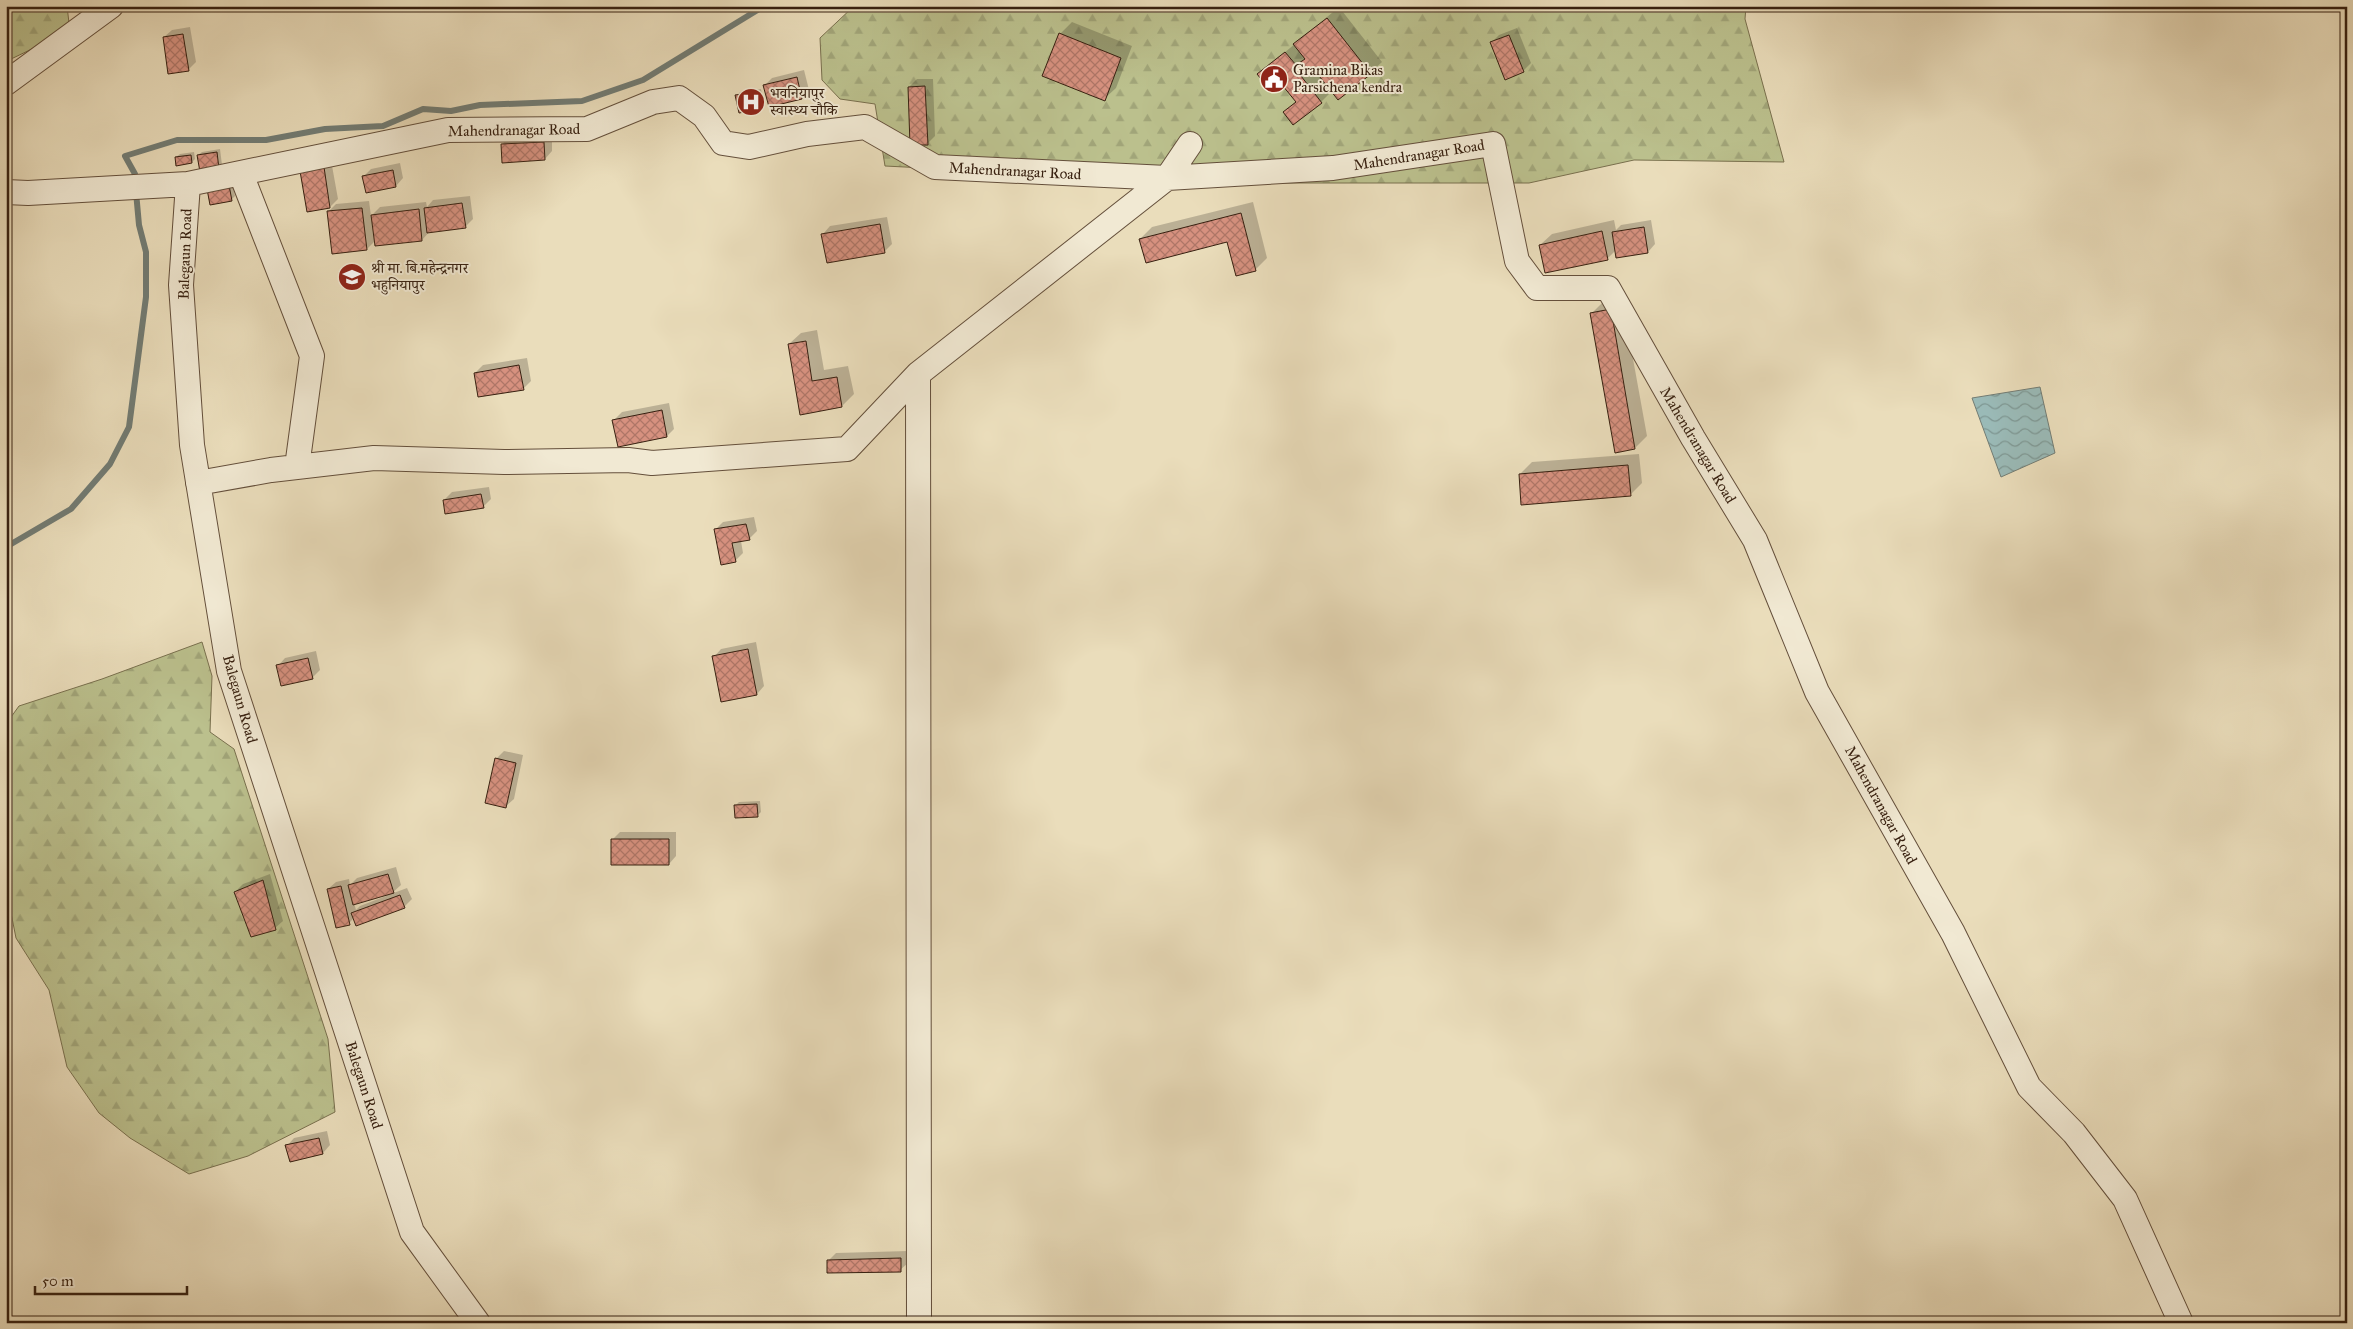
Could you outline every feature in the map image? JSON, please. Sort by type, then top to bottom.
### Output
[{"type":"street","points":[[6,83],[111,6]]},
{"type":"street","name":"Mahendranagar Road","points":[[188,184],[448,130],[587,129],[653,102],[679,98],[704,116],[723,143],[749,147],[807,134],[865,126],[935,167],[1167,178],[1333,168],[1493,144],[1517,261],[1537,288],[1608,288],[1693,438],[1755,540],[1817,692],[1953,933],[2029,1087],[2074,1133],[2125,1199],[2181,1323]]},
{"type":"street","points":[[198,483],[297,467],[374,458],[504,462],[628,460],[652,463],[848,449],[918,374],[1167,178],[1190,144]]},
{"type":"street","points":[[241,174],[312,356],[297,467]]},
{"type":"street","points":[[6,192],[28,193],[188,184]]},
{"type":"street","name":"Balegaun Road","points":[[188,184],[181,285],[192,444],[229,671],[412,1232],[478,1323]]},
{"type":"street","points":[[918,374],[919,1323]]},
{"type":"green space","points":[[6,6],[67,6],[69,23],[61,35],[9,60],[6,52]]},
{"type":"green space","points":[[854,6],[1746,6],[1745,19],[1784,162],[1634,160],[1529,183],[1220,183],[885,166],[875,104],[840,99],[822,80],[820,38]]},
{"type":"green space","points":[[202,642],[212,676],[210,732],[234,749],[328,1039],[335,1112],[248,1156],[189,1174],[130,1138],[99,1113],[67,1067],[49,990],[16,938],[6,888],[6,724],[19,706],[102,679]]},
{"type":"water","points":[[2040,387],[2055,453],[2001,477],[1972,398]]},
{"type":"building","points":[[1327,18],[1371,74],[1338,100],[1312,67],[1301,76],[1322,103],[1293,125],[1283,112],[1296,102],[1278,80],[1268,88],[1257,74],[1285,52],[1296,65],[1305,59],[1293,44]]},
{"type":"building","points":[[1059,33],[1121,58],[1105,101],[1042,76]]},
{"type":"building","points":[[183,34],[189,71],[168,74],[163,37]]},
{"type":"building","points":[[1509,35],[1524,72],[1505,80],[1490,42]]},
{"type":"building","points":[[797,77],[802,99],[769,107],[763,85]]},
{"type":"building","points":[[925,86],[928,145],[910,145],[908,87]]},
{"type":"building","points":[[758,92],[761,109],[739,113],[735,95]]},
{"type":"building","points":[[544,142],[545,160],[502,163],[501,144]]},
{"type":"building","points":[[217,152],[219,169],[200,172],[197,155]]},
{"type":"building","points":[[191,155],[192,163],[176,166],[175,157]]},
{"type":"building","points":[[324,167],[330,208],[307,212],[300,171]]},
{"type":"building","points":[[393,170],[396,187],[366,193],[362,176]]},
{"type":"building","points":[[229,185],[232,201],[210,205],[207,189]]},
{"type":"building","points":[[462,203],[466,228],[427,233],[424,208]]},
{"type":"building","points":[[362,208],[367,250],[332,254],[327,211]]},
{"type":"building","points":[[419,209],[422,241],[375,246],[371,215]]},
{"type":"building","points":[[1241,213],[1256,271],[1236,276],[1227,242],[1146,263],[1139,239]]},
{"type":"building","points":[[880,224],[885,253],[827,263],[821,234]]},
{"type":"building","points":[[1644,227],[1648,253],[1616,258],[1612,232]]},
{"type":"building","points":[[1602,231],[1608,260],[1545,273],[1539,245]]},
{"type":"building","points":[[1611,309],[1635,449],[1615,453],[1590,313]]},
{"type":"building","points":[[806,341],[812,381],[837,377],[842,407],[800,415],[788,344]]},
{"type":"building","points":[[519,365],[524,390],[478,397],[474,373]]},
{"type":"building","points":[[662,410],[667,437],[618,447],[612,420]]},
{"type":"building","points":[[1628,465],[1631,496],[1521,505],[1519,474]]},
{"type":"building","points":[[481,494],[484,508],[445,514],[443,500]]},
{"type":"building","points":[[746,524],[750,540],[732,543],[736,562],[721,565],[714,529]]},
{"type":"building","points":[[748,649],[757,695],[721,702],[712,656]]},
{"type":"building","points":[[308,658],[313,679],[281,686],[276,665]]},
{"type":"building","points":[[495,758],[516,763],[506,808],[485,803]]},
{"type":"building","points":[[757,804],[758,817],[735,818],[734,805]]},
{"type":"building","points":[[611,839],[669,839],[669,865],[611,865]]},
{"type":"building","points":[[388,874],[394,893],[353,905],[348,885]]},
{"type":"building","points":[[263,880],[276,930],[251,937],[234,892]]},
{"type":"building","points":[[341,886],[350,925],[336,928],[327,889]]},
{"type":"building","points":[[400,895],[405,908],[356,926],[351,913]]},
{"type":"building","points":[[319,1138],[323,1154],[290,1162],[285,1145]]},
{"type":"building","points":[[901,1258],[901,1272],[827,1273],[827,1260]]},
{"type":"waterway","points":[[136,182],[135,174],[125,156],[177,140],[266,140],[325,129],[383,126],[423,109],[451,111],[480,105],[582,101],[643,80],[764,6]]},
{"type":"waterway","points":[[6,547],[71,509],[110,464],[129,427],[146,297],[146,252],[139,225],[136,192]]},
{"type":"place","name":"Gramina Bikas Parsichena kendra","points":[[1274,79]]},
{"type":"place","name":"भवनियापुर स्वास्थ्य चाैकि","points":[[751,102]]},
{"type":"place","name":"श्री मा. बि.महेन्द्रनगर भहुनियापुर","points":[[352,277]]}]
